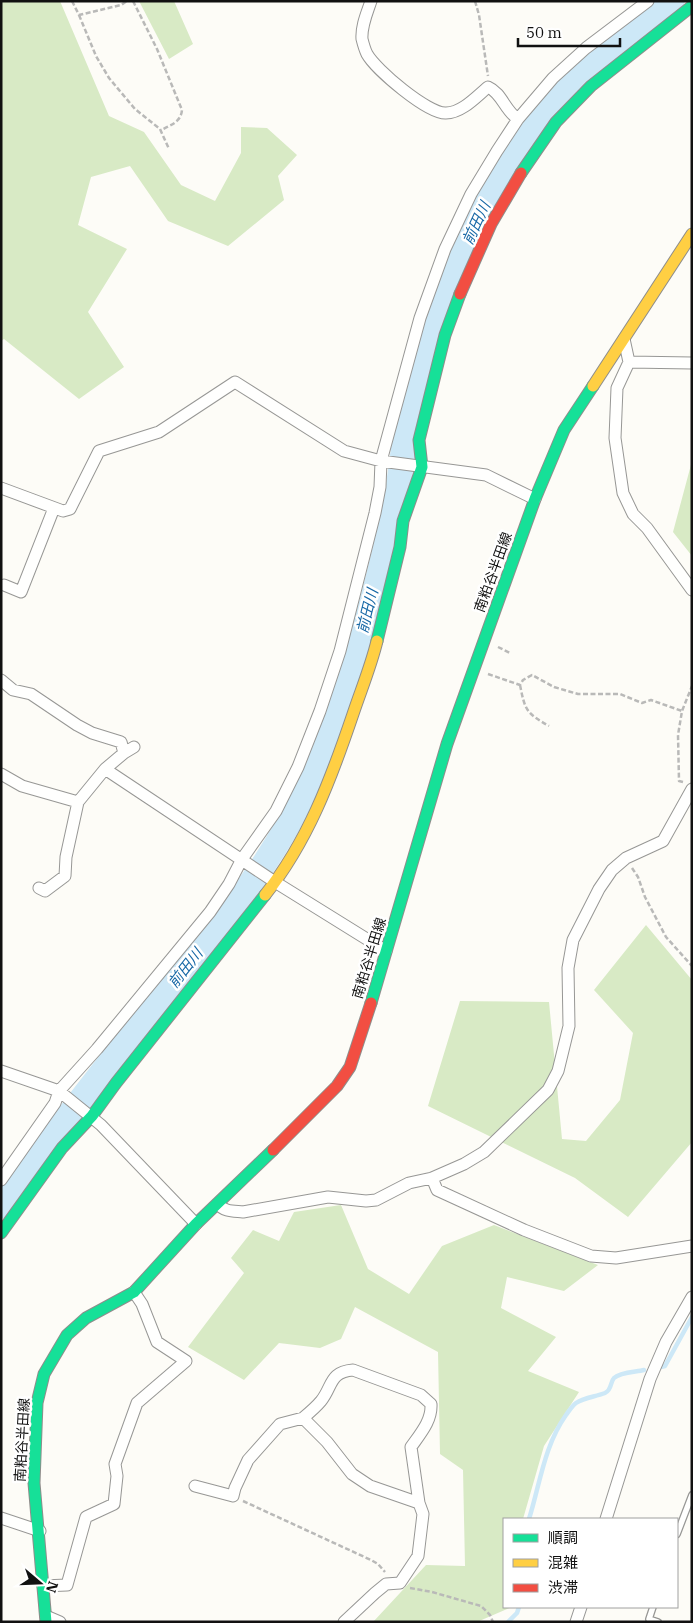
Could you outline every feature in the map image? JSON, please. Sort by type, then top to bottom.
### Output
[{"type":"main road","points":[[1,1233],[62,1148],[92,1116],[272,879],[313,819],[335,766],[375,650],[400,547],[403,521],[422,467],[418,440],[445,335],[464,284],[492,224],[523,170],[556,122],[591,86],[692,6]]},
{"type":"main road","name":"南粕谷半田線","points":[[46,1619],[35,1473],[37,1403],[44,1374],[67,1335],[86,1318],[134,1292],[196,1224],[337,1086],[350,1067],[358,1046],[448,744],[535,498],[564,430],[692,234]]},
{"type":"street","points":[[371,1],[362,30],[362,40],[367,54],[390,79],[427,107],[437,112],[447,113],[457,110],[488,87],[495,90],[513,116],[518,119]]},
{"type":"street","points":[[1,1180],[62,1093],[210,912],[276,812],[298,767],[320,711],[340,651],[375,513],[380,487],[381,461],[420,318],[445,249],[471,194],[518,119],[547,84],[567,64],[592,42],[648,1]]},
{"type":"street","points":[[624,340],[629,362],[617,388],[615,438],[623,493],[633,514],[648,528],[692,590]]},
{"type":"street","points":[[629,362],[692,363]]},
{"type":"street","points":[[1,488],[63,511],[70,509],[99,451],[159,432],[235,382],[344,451],[381,461],[486,474],[535,498]]},
{"type":"street","points":[[4,585],[21,592],[54,508]]},
{"type":"street","points":[[1,680],[13,690],[31,694],[92,733],[121,742],[124,753]]},
{"type":"street","points":[[39,888],[46,891],[65,876],[66,857],[78,802],[105,769],[134,747]]},
{"type":"street","points":[[105,769],[272,879],[386,951]]},
{"type":"street","points":[[1,774],[22,786],[78,802]]},
{"type":"street","points":[[218,1204],[221,1208],[230,1211],[243,1212],[328,1197],[366,1201],[385,1196],[409,1183],[432,1178],[464,1164],[484,1152],[548,1090],[558,1071],[569,1026],[568,968],[574,940],[600,889],[612,870],[626,858],[664,841],[689,786]]},
{"type":"street","points":[[1,1071],[62,1093],[92,1116],[196,1224]]},
{"type":"street","points":[[432,1178],[437,1190],[465,1204],[524,1230],[591,1256],[616,1258],[692,1246]]},
{"type":"street","points":[[43,1586],[67,1585],[86,1517],[114,1504],[117,1476],[115,1464],[138,1404],[186,1361],[157,1342],[142,1304],[134,1292]]},
{"type":"street","points":[[606,1518],[650,1379],[666,1342],[691,1302]]},
{"type":"street","points":[[195,1486],[233,1496],[248,1460],[280,1424],[303,1418],[321,1401],[332,1380],[342,1370],[353,1370],[421,1394],[431,1404],[431,1411],[426,1424],[411,1447],[418,1503],[423,1514],[418,1556],[396,1583],[386,1584],[375,1592],[344,1622]]},
{"type":"street","points":[[303,1418],[327,1442],[352,1474],[370,1486],[418,1503]]},
{"type":"street","points":[[1,1518],[40,1531]]},
{"type":"street","points":[[576,1622],[581,1608]]},
{"type":"street","points":[[46,1619],[60,1622]]},
{"type":"lane","points":[[678,1531],[692,1495]]},
{"type":"lane","points":[[653,1608],[649,1619],[658,1622]]},
{"type":"path","points":[[72,1],[96,56],[109,78],[135,109],[161,130],[169,149]]},
{"type":"path","points":[[79,15],[121,5],[127,1]]},
{"type":"path","points":[[133,1],[157,49],[182,110],[182,115],[177,122],[161,130]]},
{"type":"path","points":[[475,1],[479,15],[489,82],[488,87]]},
{"type":"path","points":[[474,670],[520,685]]},
{"type":"path","points":[[548,726],[528,711],[524,704],[520,685],[523,680],[532,675],[554,687],[578,694],[620,694],[642,703],[650,700],[682,711]]},
{"type":"path","points":[[689,786],[680,781],[678,735],[682,711],[692,686]]},
{"type":"path","points":[[626,858],[638,877],[645,897],[666,937],[692,966]]},
{"type":"path","points":[[233,1496],[371,1560],[378,1564],[396,1583],[407,1588],[432,1592],[481,1606],[490,1615],[493,1622]]},
{"type":"green space","points":[[1,1],[60,1],[109,116],[144,132],[181,185],[215,201],[241,153],[241,127],[267,128],[297,155],[278,176],[284,200],[228,246],[168,221],[130,166],[91,177],[78,225],[127,249],[88,312],[124,367],[79,399],[4,339],[1,341]]},
{"type":"green space","points":[[139,1],[174,1],[193,44],[169,59]]},
{"type":"green space","points":[[692,461],[692,556],[673,532]]},
{"type":"green space","points":[[646,925],[692,980],[692,1142],[628,1217],[575,1178],[428,1106],[460,1001],[549,1002],[562,1139],[586,1141],[620,1100],[633,1033],[594,990]]},
{"type":"green space","points":[[341,1205],[368,1269],[409,1294],[442,1246],[494,1225],[598,1265],[564,1291],[507,1277],[501,1308],[556,1337],[528,1371],[579,1392],[544,1446],[523,1518],[503,1518],[503,1608],[510,1608],[477,1622],[373,1622],[426,1565],[465,1566],[463,1470],[440,1454],[438,1352],[355,1307],[341,1339],[320,1348],[279,1343],[244,1380],[188,1347],[244,1273],[231,1258],[253,1230],[279,1241],[294,1212]]},
{"type":"waterway","name":"前田川","points":[[1,1206],[84,1095],[244,892],[262,867],[293,816],[335,720],[369,614],[395,505],[409,414],[420,369],[444,298],[466,243],[505,165],[538,116],[552,99],[585,70],[672,1]]},
{"type":"waterway","points":[[661,1367],[665,1366],[692,1317]]},
{"type":"waterway","points":[[529,1518],[552,1439],[571,1409],[579,1401],[607,1392],[617,1376],[644,1370]]},
{"type":"waterway","points":[[508,1622],[517,1613],[519,1608]]},
{"type":"traffic: fast","points":[[521,173],[556,122],[591,86],[692,6]]},
{"type":"traffic: fast","points":[[377,641],[400,547],[403,521],[422,467],[419,440],[445,335],[460,294]]},
{"type":"traffic: fast","points":[[371,1003],[447,744],[535,499],[564,430],[593,386]]},
{"type":"traffic: fast","points":[[1,1233],[62,1148],[92,1116],[265,895]]},
{"type":"traffic: fast","points":[[46,1622],[34,1483],[37,1403],[44,1374],[67,1335],[86,1318],[134,1292],[196,1224],[273,1150]]},
{"type":"traffic: slow","points":[[593,386],[692,234]]},
{"type":"traffic: slow","points":[[265,895],[294,853],[317,809],[345,738],[377,641]]},
{"type":"traffic: jam","points":[[460,294],[491,224],[521,173]]},
{"type":"traffic: jam","points":[[273,1150],[337,1086],[350,1067],[371,1003]]}]
